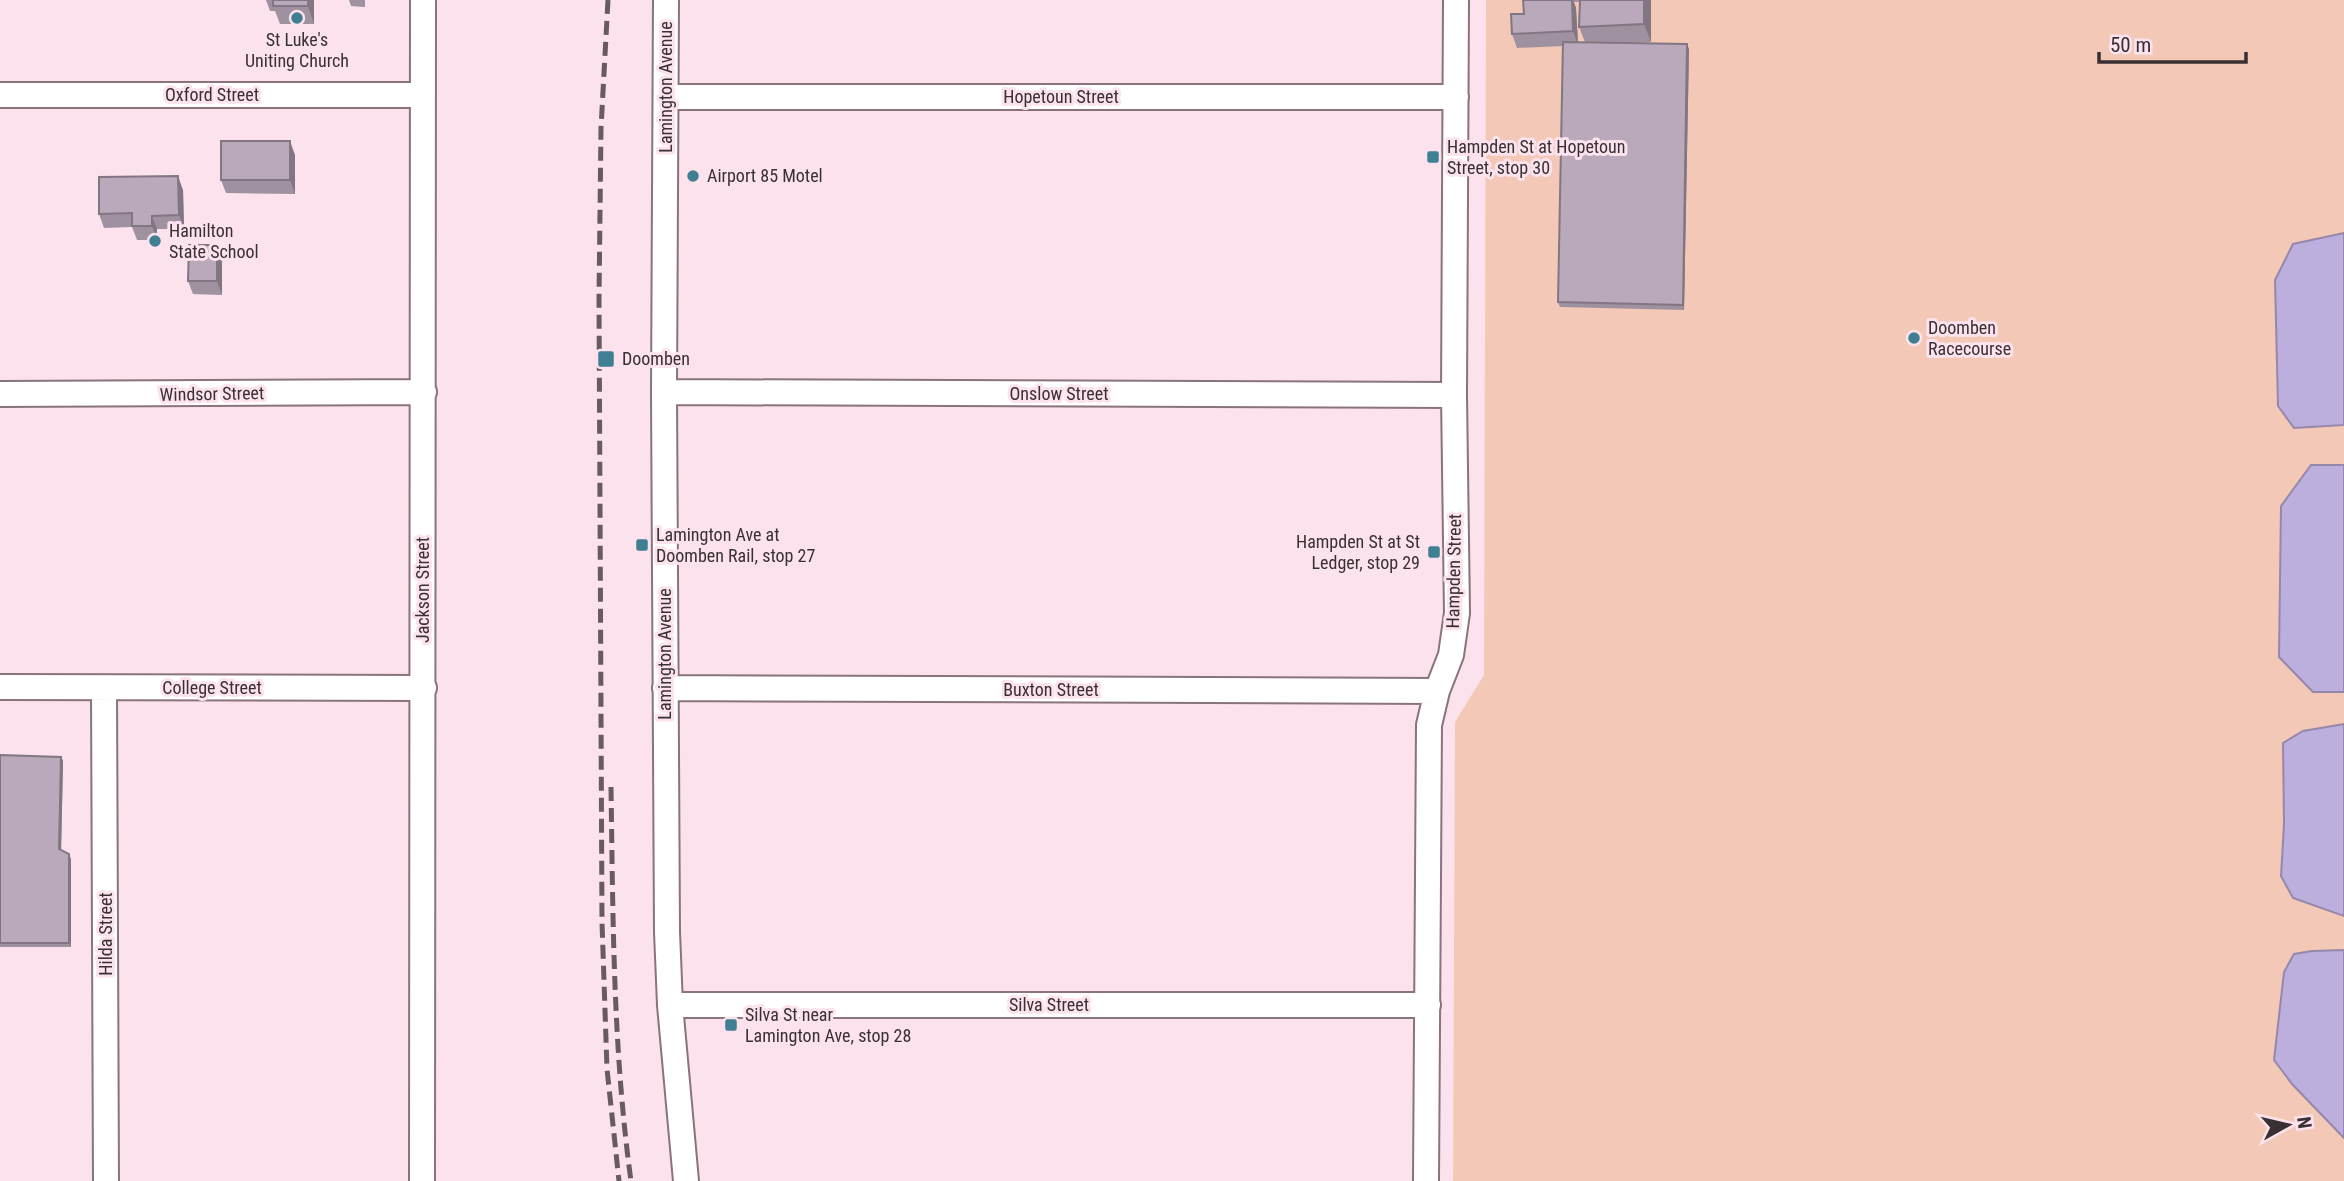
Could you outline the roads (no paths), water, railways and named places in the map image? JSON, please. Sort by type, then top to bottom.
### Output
[{"type":"street","name":"Jackson Street","points":[[422,1181],[423,0]]},
{"type":"street","name":"Lamington Avenue","points":[[666,0],[664,393],[667,932],[670,1005],[686,1181]]},
{"type":"street","name":"Hampden Street","points":[[1426,1181],[1429,725],[1437,691],[1451,655],[1457,613],[1454,395],[1455,0]]},
{"type":"street","name":"Oxford Street","points":[[0,96],[423,95]]},
{"type":"street","name":"Hopetoun Street","points":[[666,97],[1455,97]]},
{"type":"street","name":"Windsor Street","points":[[0,394],[424,392]]},
{"type":"street","name":"Onslow Street","points":[[664,393],[1454,395]]},
{"type":"street","name":"College Street","points":[[0,687],[424,688]]},
{"type":"street","name":"Hilda Street","points":[[104,688],[106,1181]]},
{"type":"street","name":"Buxton Street","points":[[665,688],[1437,691]]},
{"type":"street","name":"Silva Street","points":[[670,1005],[1428,1005]]},
{"type":"railway","points":[[608,0],[601,128],[599,298],[602,922],[607,1069],[619,1181]]},
{"type":"railway","points":[[611,787],[617,1034],[631,1181]]},
{"type":"place","name":"St Luke's Uniting Church","points":[[297,18]]},
{"type":"place","name":"Hampden St at Hopetoun Street, stop 30","points":[[1433,157]]},
{"type":"place","name":"Airport 85 Motel","points":[[693,176]]},
{"type":"place","name":"Hamilton State School","points":[[155,241]]},
{"type":"place","name":"Doomben Racecourse","points":[[1914,338]]},
{"type":"place","name":"Doomben","points":[[606,359]]},
{"type":"place","name":"Lamington Ave at Doomben Rail, stop 27","points":[[642,545]]},
{"type":"place","name":"Hampden St at St Ledger, stop 29","points":[[1434,552]]},
{"type":"place","name":"Silva St near Lamington Ave, stop 28","points":[[731,1025]]}]
